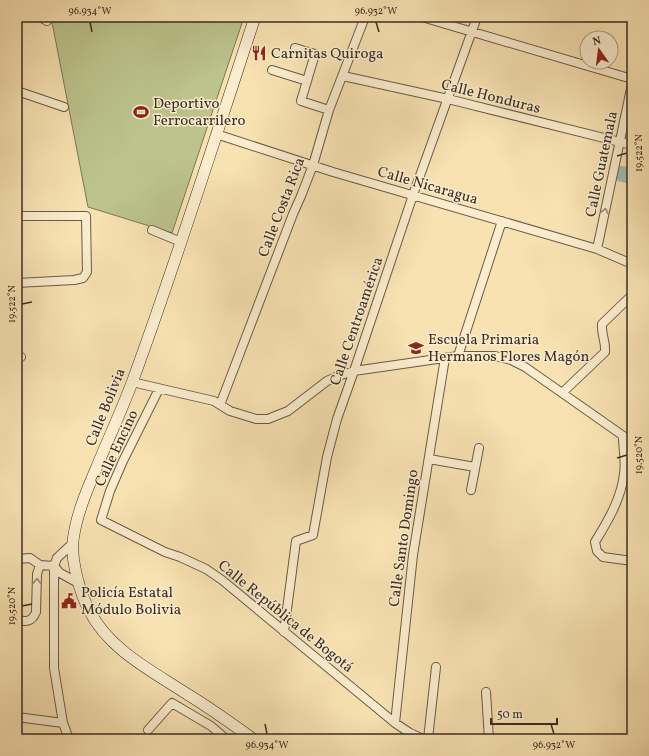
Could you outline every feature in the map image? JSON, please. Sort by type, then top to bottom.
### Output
[{"type":"main road","name":"Calle Bolivia","points":[[253,739],[219,714],[131,657],[115,644],[101,629],[90,611],[83,595],[75,563],[73,542],[81,504],[132,382],[181,242],[255,17]]},
{"type":"street","name":"Calle Costa Rica","points":[[220,405],[313,165],[329,110],[365,17]]},
{"type":"street","points":[[422,17],[632,79]]},
{"type":"street","name":"Calle Centroamérica","points":[[284,632],[296,541],[313,535],[327,457],[337,419],[413,195],[477,17]]},
{"type":"street","points":[[295,48],[316,54],[300,101],[329,110]]},
{"type":"street","points":[[272,70],[307,80]]},
{"type":"street","name":"Calle Honduras","points":[[343,76],[448,99],[632,145]]},
{"type":"street","name":"Calle Guatemala","points":[[597,249],[632,84]]},
{"type":"street","points":[[17,91],[64,106]]},
{"type":"street","name":"Calle Nicaragua","points":[[216,134],[313,165],[597,249],[632,264]]},
{"type":"street","points":[[17,216],[86,216],[87,272],[83,278],[74,280],[17,283]]},
{"type":"street","points":[[458,356],[502,221]]},
{"type":"street","points":[[152,230],[181,242]]},
{"type":"street","points":[[562,393],[605,352],[606,344],[601,330],[602,324],[630,298]]},
{"type":"street","points":[[132,382],[214,401],[230,411],[256,419],[268,419],[288,411],[327,381],[354,371],[458,356],[495,356],[511,360],[525,367],[632,442]]},
{"type":"street","name":"Calle Santo Domingo","points":[[395,723],[413,555],[445,358]]},
{"type":"street","name":"Calle Encino","points":[[101,520],[110,490],[122,461],[159,388]]},
{"type":"street","points":[[623,437],[625,473],[618,498],[608,521],[595,542],[597,551],[603,557],[632,561]]},
{"type":"street","points":[[471,490],[478,448]]},
{"type":"street","points":[[429,459],[475,467]]},
{"type":"street","name":"Calle República de Bogotá","points":[[101,520],[165,552],[206,569],[222,580],[395,723],[410,733],[423,739]]},
{"type":"street","points":[[70,738],[63,723],[54,668],[54,566],[57,558],[73,542]]},
{"type":"street","points":[[17,559],[30,558],[40,565],[54,566],[60,572],[80,584]]},
{"type":"street","points":[[17,620],[28,622],[34,618],[36,612],[37,574],[40,565]]},
{"type":"street","points":[[428,739],[436,667]]},
{"type":"street","points":[[486,692],[489,739]]},
{"type":"street","points":[[148,730],[172,703],[211,726],[226,739]]},
{"type":"street","points":[[211,726],[219,714]]},
{"type":"street","points":[[17,717],[63,723]]},
{"type":"green space","name":"Deportivo Ferrocarrilero","points":[[51,17],[244,17],[172,233],[88,207]]},
{"type":"waterway","points":[[622,174],[632,176]]},
{"type":"place","name":"Carnitas Quiroga","points":[[259,53]]},
{"type":"place","name":"Deportivo Ferrocarrilero","points":[[141,112]]},
{"type":"place","name":"Escuela Primaria Hermanos Flores Magón","points":[[416,348]]},
{"type":"place","name":"Policía Estatal Módulo Bolivia","points":[[69,601]]}]
